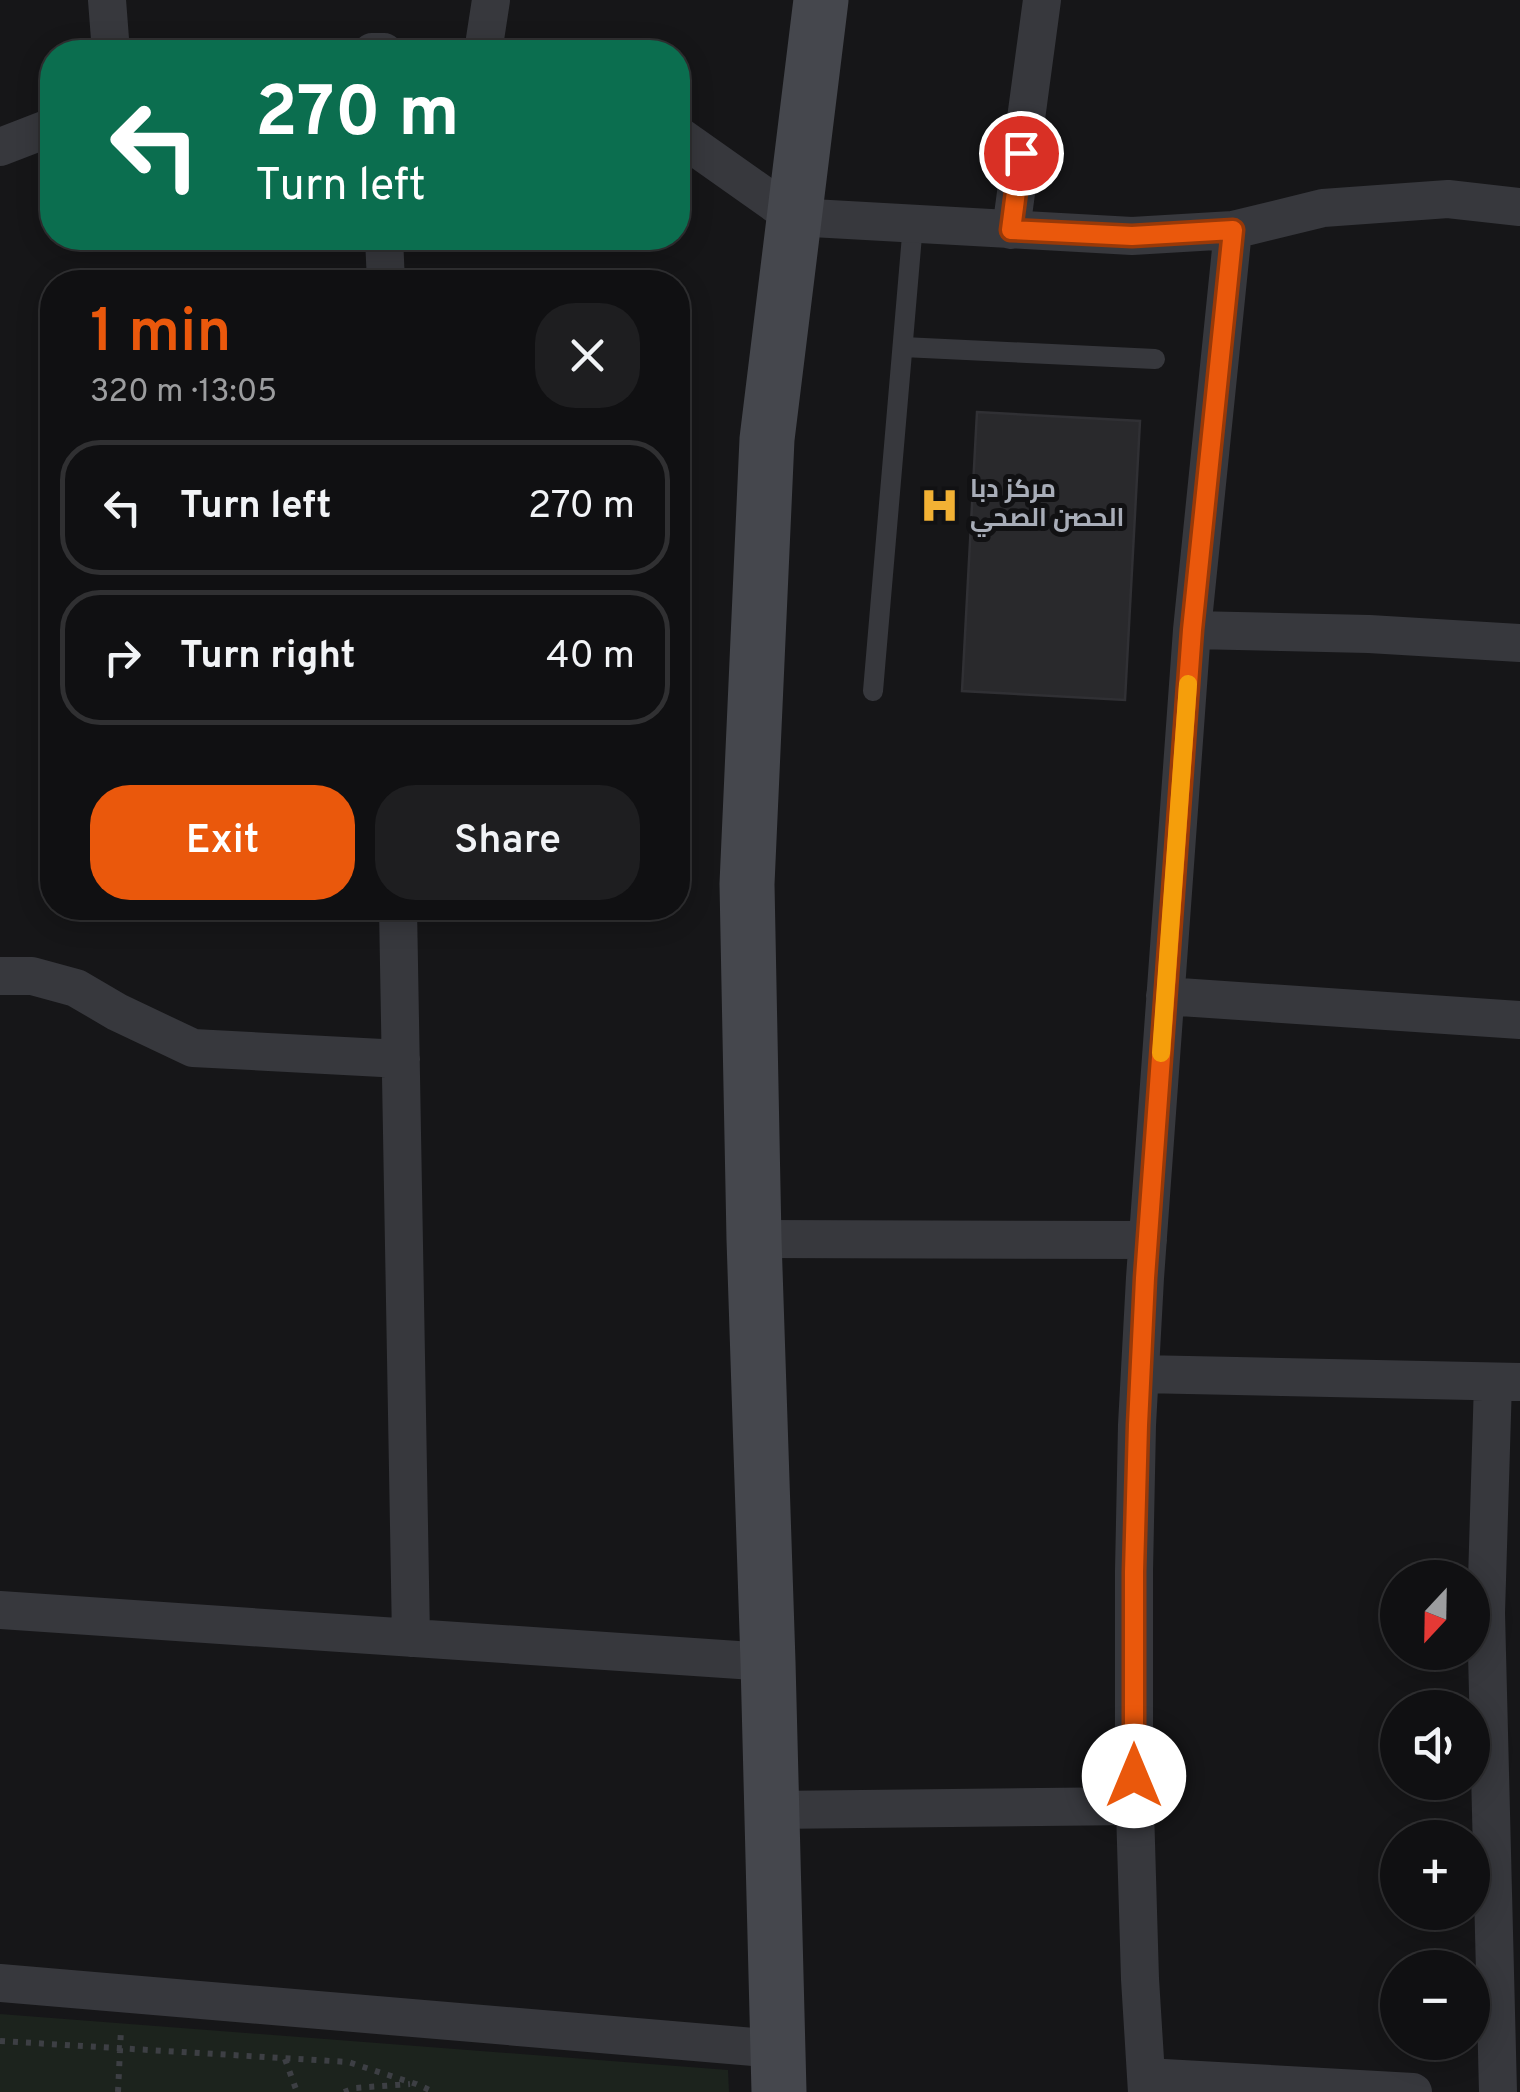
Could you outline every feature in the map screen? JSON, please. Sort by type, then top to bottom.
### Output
[{"type":"street","points":[[107,0],[111,40]]},
{"type":"street","points":[[485,40],[491,0]]},
{"type":"street","points":[[0,1982],[778,2070],[746,884],[767,440],[821,0]]},
{"type":"street","points":[[1011,230],[1042,0]]},
{"type":"street","points":[[0,147],[40,132]]},
{"type":"street","points":[[690,143],[794,217],[1132,236],[1233,230],[1323,208],[1448,200],[1520,207]]},
{"type":"street","points":[[1233,230],[1192,630],[1140,1374],[1134,1572],[1135,1806],[1147,2084],[1413,2092]]},
{"type":"street","points":[[1192,630],[1520,643]]},
{"type":"street","points":[[398,920],[411,1638]]},
{"type":"street","points":[[0,976],[32,976],[76,988],[193,1048],[401,1060]]},
{"type":"street","points":[[1165,996],[1520,1020]]},
{"type":"street","points":[[754,1240],[1148,1240]]},
{"type":"street","points":[[1140,1374],[1506,1382],[1486,1613],[1504,1739],[1498,2092]]},
{"type":"street","points":[[0,1610],[768,1662]]},
{"type":"street","points":[[772,1810],[1135,1806]]},
{"type":"lane","points":[[873,691],[913,224]]},
{"type":"lane","points":[[902,347],[1155,359]]},
{"type":"path","points":[[118,2092],[122,1993]]},
{"type":"path","points":[[0,2041],[348,2062],[434,2092]]},
{"type":"path","points":[[285,2058],[297,2092]]},
{"type":"path","points":[[344,2092],[416,2084]]},
{"type":"shaded area","points":[[0,2014],[728,2070],[729,2092],[0,2092]]},
{"type":"building","points":[[977,412],[1140,421],[1125,700],[962,691]]},
{"type":"slow traffic","points":[[1161,1053],[1188,684]]},
{"type":"place","name":"مركز دبا الحصن الصحي","points":[[940,505]]},
{"type":"route","points":[[1021,153],[1011,230],[1132,236],[1233,230],[1192,630],[1145,1278],[1134,1572],[1134,1776]]}]
